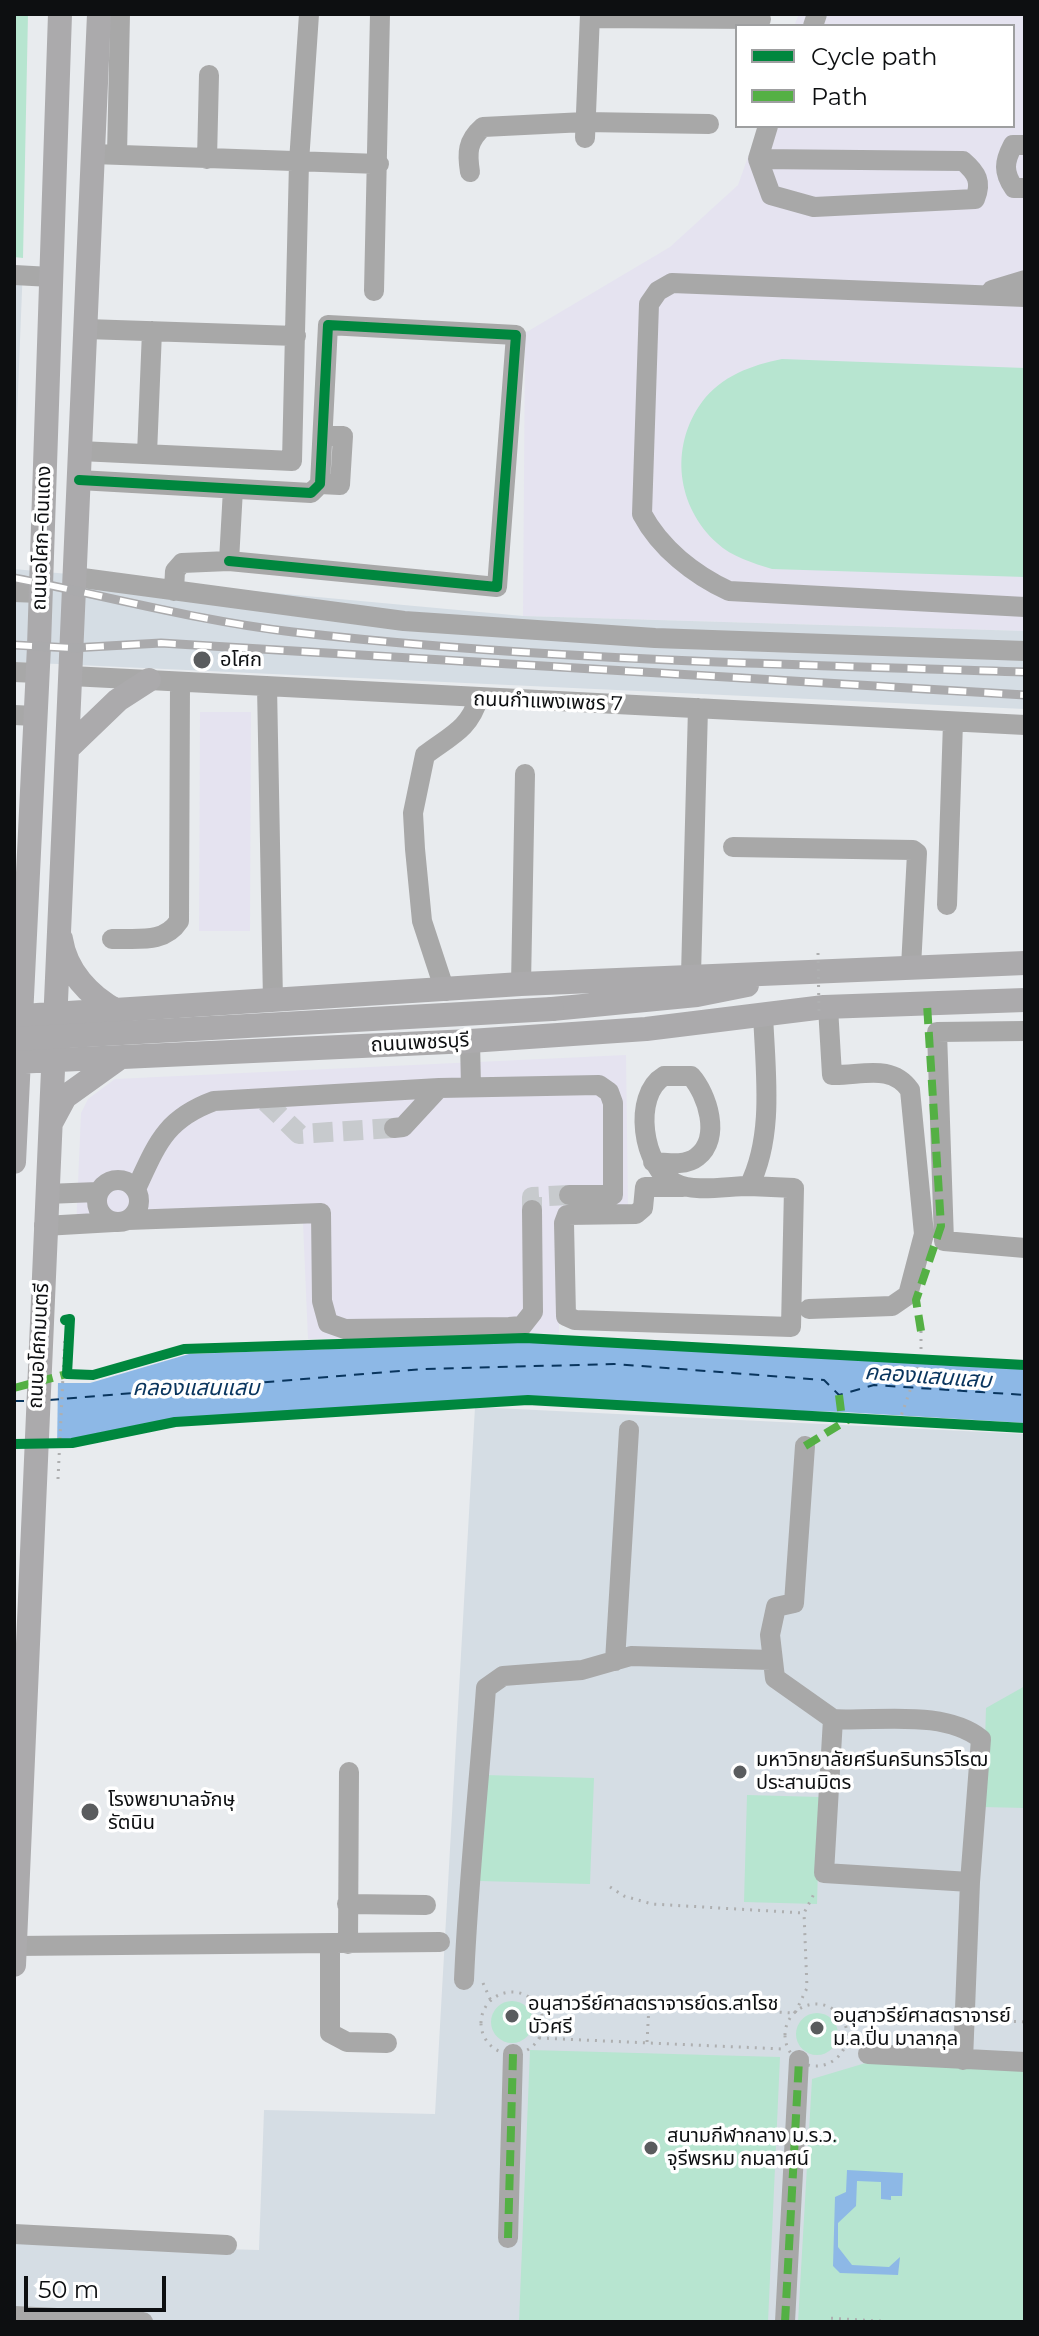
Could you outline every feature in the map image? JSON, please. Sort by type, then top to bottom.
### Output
[{"type":"main road","name":"ถนนอโศก-ดินแดง","points":[[16,1039],[24,716],[26,673],[40,593],[60,14]]},
{"type":"main road","name":"ถนนอโศก-ดินแดง","points":[[53,1062],[86,329],[105,154],[99,14]]},
{"type":"main road","points":[[67,749],[118,700],[149,680]]},
{"type":"main road","points":[[59,909],[62,944],[77,977],[96,1000],[117,1011]]},
{"type":"main road","name":"ถนนเพชรบุรี","points":[[16,1039],[552,1009],[819,962],[911,967],[1025,963]]},
{"type":"main road","name":"ถนนเพชรบุรี","points":[[16,1039],[53,1015],[521,984],[694,985],[824,1008]]},
{"type":"main road","name":"ถนนเพชรบุรี","points":[[16,1039],[53,1062],[470,1041],[646,1029],[824,1008],[1025,1000]]},
{"type":"main road","points":[[267,1050],[251,1041],[246,1023],[255,1006],[268,1001]]},
{"type":"main road","points":[[14,1162],[16,1039]]},
{"type":"main road","points":[[48,1132],[65,1097],[89,1077],[120,1058]]},
{"type":"main road","name":"ถนนอโศกมนตรี","points":[[14,1965],[53,1062]]},
{"type":"street","points":[[120,14],[105,154],[379,164]]},
{"type":"street","points":[[80,451],[292,461],[299,162],[309,14]]},
{"type":"street","points":[[374,291],[380,14]]},
{"type":"street","points":[[585,130],[590,16],[761,19]]},
{"type":"street","points":[[207,159],[209,75]]},
{"type":"street","points":[[470,172],[467,153],[473,137],[483,127],[585,130],[709,124]]},
{"type":"street","points":[[758,159],[963,161],[977,173],[980,188],[975,199],[814,207],[771,195],[758,159],[767,128]]},
{"type":"street","points":[[1025,145],[1013,145],[1005,160],[1005,175],[1014,188],[1025,188]]},
{"type":"street","points":[[14,275],[51,277]]},
{"type":"street","points":[[977,295],[1025,280]]},
{"type":"street","points":[[1025,297],[672,283],[658,291],[649,304],[642,514],[652,533],[703,579],[729,591],[1025,607]]},
{"type":"street","points":[[79,480],[311,493],[320,484],[328,325],[516,335],[497,587],[229,561],[182,563],[176,568],[174,591]]},
{"type":"street","points":[[86,329],[296,336]]},
{"type":"street","points":[[147,454],[152,331]]},
{"type":"street","points":[[229,561],[233,489]]},
{"type":"street","points":[[75,577],[404,621],[655,638],[1025,651]]},
{"type":"street","points":[[14,592],[40,593]]},
{"type":"street","name":"ถนนกำแพงเพชร 7","points":[[71,676],[1025,725]]},
{"type":"street","points":[[112,939],[161,937],[172,932],[179,921],[180,682]]},
{"type":"street","points":[[267,686],[268,1001]]},
{"type":"street","points":[[445,991],[422,921],[413,813],[425,755],[465,727],[474,717],[478,699]]},
{"type":"street","points":[[694,985],[698,708]]},
{"type":"street","points":[[947,905],[953,722]]},
{"type":"street","points":[[521,984],[525,774]]},
{"type":"street","points":[[733,847],[913,850],[917,853],[911,967]]},
{"type":"street","points":[[809,1309],[892,1306],[902,1302],[908,1295],[924,1234],[910,1090],[902,1078],[887,1072],[832,1075],[824,1008]]},
{"type":"street","points":[[749,1186],[762,1150],[765,1098],[763,1013]]},
{"type":"street","points":[[1025,1031],[937,1032],[944,1241],[1025,1248]]},
{"type":"street","points":[[470,1041],[471,1087]]},
{"type":"street","points":[[653,1162],[688,1161],[699,1156],[708,1139],[710,1119],[704,1091],[691,1076],[664,1076],[652,1087],[645,1131],[653,1162],[662,1175],[683,1187]]},
{"type":"street","points":[[121,1221],[138,1209],[136,1189],[165,1130],[189,1110],[214,1101],[439,1088],[599,1085],[609,1092],[613,1103],[613,1195],[569,1195]]},
{"type":"street","points":[[394,1128],[403,1127],[439,1088]]},
{"type":"street","points":[[121,1221],[98,1210],[98,1192],[105,1183],[119,1180],[136,1189]]},
{"type":"street","points":[[749,1186],[794,1188],[791,1327],[590,1320],[566,1316],[564,1223],[567,1215],[636,1214],[643,1208],[645,1187],[749,1186]]},
{"type":"street","points":[[46,1194],[98,1192]]},
{"type":"street","points":[[44,1226],[321,1213],[322,1301],[328,1323],[345,1329],[509,1327],[522,1326],[533,1312],[532,1210]]},
{"type":"street","points":[[615,1661],[629,1430]]},
{"type":"street","points":[[805,1446],[794,1603],[776,1607],[771,1660],[775,1678],[833,1719],[928,1721],[966,1728],[981,1739],[970,1882],[963,2060]]},
{"type":"street","points":[[464,1980],[469,1863],[477,1808],[486,1688],[503,1676],[582,1670],[631,1656],[771,1660]]},
{"type":"street","points":[[833,1719],[824,1873],[970,1882]]},
{"type":"street","points":[[349,1772],[347,1904],[339,1944],[330,2033],[347,2042],[387,2043]]},
{"type":"street","points":[[347,1904],[426,1905]]},
{"type":"street","points":[[15,1946],[440,1942]]},
{"type":"street","points":[[508,2238],[513,2054]]},
{"type":"street","points":[[868,2054],[1025,2062]]},
{"type":"street","points":[[785,2322],[794,2055]]},
{"type":"street","points":[[14,2234],[227,2245]]},
{"type":"street","points":[[14,2316],[143,2322]]},
{"type":"path","points":[[819,962],[824,1008]]},
{"type":"path","points":[[60,1470],[65,1320],[70,1319],[67,1374],[93,1375],[184,1349],[339,1344]]},
{"type":"path","points":[[899,1422],[921,1359],[921,1331]]},
{"type":"path","points":[[525,1338],[572,1340]]},
{"type":"path","points":[[604,1342],[1025,1365]]},
{"type":"path","points":[[794,2055],[785,2035],[807,1988],[804,1913],[824,1873]]},
{"type":"path","points":[[610,1887],[624,1896],[652,1904],[804,1913]]},
{"type":"path","points":[[532,2000],[543,2018],[539,2038],[524,2052],[513,2054],[504,2053],[488,2042],[483,2034],[483,2014],[494,1998],[503,1994],[523,1995],[532,2000],[795,2013],[817,2004],[837,2011],[843,2019],[847,2039],[837,2057],[818,2065],[794,2055],[539,2038]]},
{"type":"path","points":[[647,2043],[649,2006]]},
{"type":"path","points":[[843,2019],[865,2013],[1025,2022]]},
{"type":"path","points":[[827,2322],[827,2318],[897,2322]]},
{"type":"shaded area","points":[[799,14],[1025,14],[1025,631],[523,616],[525,333],[670,247],[738,185],[758,128],[1015,128],[1015,24],[795,24]]},
{"type":"shaded area","points":[[14,265],[23,266],[14,491]]},
{"type":"shaded area","points":[[14,569],[523,616],[1025,631],[1025,709],[14,662]]},
{"type":"shaded area","points":[[200,712],[251,712],[250,931],[199,931]]},
{"type":"shaded area","points":[[626,1055],[628,1209],[559,1218],[559,1333],[308,1339],[303,1223],[76,1230],[81,1113],[88,1099],[115,1079]]},
{"type":"shaded area","name":"มหาวิทยาลัยศรีนครินทรวิโรฒ ประสานมิตร","points":[[475,1407],[1025,1434],[1025,2322],[14,2322],[15,2243],[259,2250],[264,2110],[435,2114]]},
{"type":"green space","points":[[14,14],[28,14],[23,258],[14,257]]},
{"type":"green space","points":[[782,359],[1025,368],[1025,577],[772,569],[736,556],[717,543],[693,512],[686,494],[682,476],[685,438],[702,402],[718,385],[749,368]]},
{"type":"green space","points":[[1025,1686],[1025,1808],[983,1807],[986,1708]]},
{"type":"green space","points":[[484,1775],[594,1778],[590,1884],[480,1881]]},
{"type":"green space","points":[[747,1795],[820,1797],[817,1904],[744,1902]]},
{"type":"green space","points":[[512,2001],[527,2007],[533,2022],[527,2037],[512,2043],[497,2037],[491,2022],[497,2007]]},
{"type":"green space","points":[[817,2013],[832,2019],[838,2034],[832,2049],[817,2055],[802,2049],[796,2034],[802,2019]]},
{"type":"green space","name":"สนามกีฬากลาง ม.ร.ว. จุรีพรหม กมลาศน์","points":[[530,2050],[780,2057],[768,2322],[519,2322]]},
{"type":"green space","points":[[869,2062],[1025,2070],[1025,2322],[798,2322],[812,2079]]},
{"type":"water","name":"คลองแสนแสบ","points":[[526,1342],[1025,1369],[1025,1423],[843,1412],[527,1404],[176,1425],[72,1446],[14,1448],[14,1383],[90,1383],[189,1354]]},
{"type":"water","points":[[847,2170],[903,2173],[902,2196],[891,2196],[891,2200],[881,2199],[881,2182],[857,2181],[856,2206],[838,2223],[838,2247],[852,2265],[889,2267],[900,2257],[898,2275],[840,2273],[833,2266],[835,2197],[846,2192]]},
{"type":"pier","points":[[14,1379],[58,1379],[57,1451],[14,1452]]},
{"type":"ferry route","points":[[49,1400],[424,1369],[614,1364],[824,1380],[839,1395],[874,1385],[1025,1395]]},
{"type":"ferry route","points":[[14,1401],[26,1401]]},
{"type":"tunnel","points":[[266,1102],[299,1134],[394,1128]]},
{"type":"tunnel","points":[[532,1210],[532,1197],[569,1195]]},
{"type":"railway","points":[[14,578],[223,621],[384,641],[659,660],[1025,672]]},
{"type":"railway","points":[[14,645],[72,648],[161,643],[1025,695]]},
{"type":"marked path","points":[[921,1331],[916,1300],[941,1226],[927,1004]]},
{"type":"marked path","points":[[14,1388],[67,1374]]},
{"type":"marked path","points":[[839,1395],[842,1419]]},
{"type":"marked path","points":[[805,1446],[849,1419]]},
{"type":"marked path","points":[[508,2238],[513,2054]]},
{"type":"marked path","points":[[785,2322],[799,2060]]},
{"type":"cycle path","points":[[79,480],[311,493],[320,484],[328,325],[516,335],[497,587],[229,561]]},
{"type":"cycle path","points":[[65,1320],[70,1319],[67,1374],[93,1375],[184,1349],[525,1338],[1025,1365]]},
{"type":"cycle path","points":[[14,1444],[72,1443],[175,1422],[528,1400],[1025,1428]]},
{"type":"place","name":"อโศก","points":[[202,660]]},
{"type":"place","name":"มหาวิทยาลัยศรีนครินทรวิโรฒ ประสานมิตร","points":[[740,1772]]},
{"type":"place","name":"โรงพยาบาลจักษุ รัตนิน","points":[[90,1812]]},
{"type":"place","name":"อนุสาวรีย์ศาสตราจารย์ดร.สาโรช บัวศรี","points":[[512,2016]]},
{"type":"place","name":"อนุสาวรีย์ศาสตราจารย์ ม.ล.ปิ่น มาลากุล","points":[[817,2028]]},
{"type":"place","name":"สนามกีฬากลาง ม.ร.ว. จุรีพรหม กมลาศน์","points":[[651,2148]]}]
